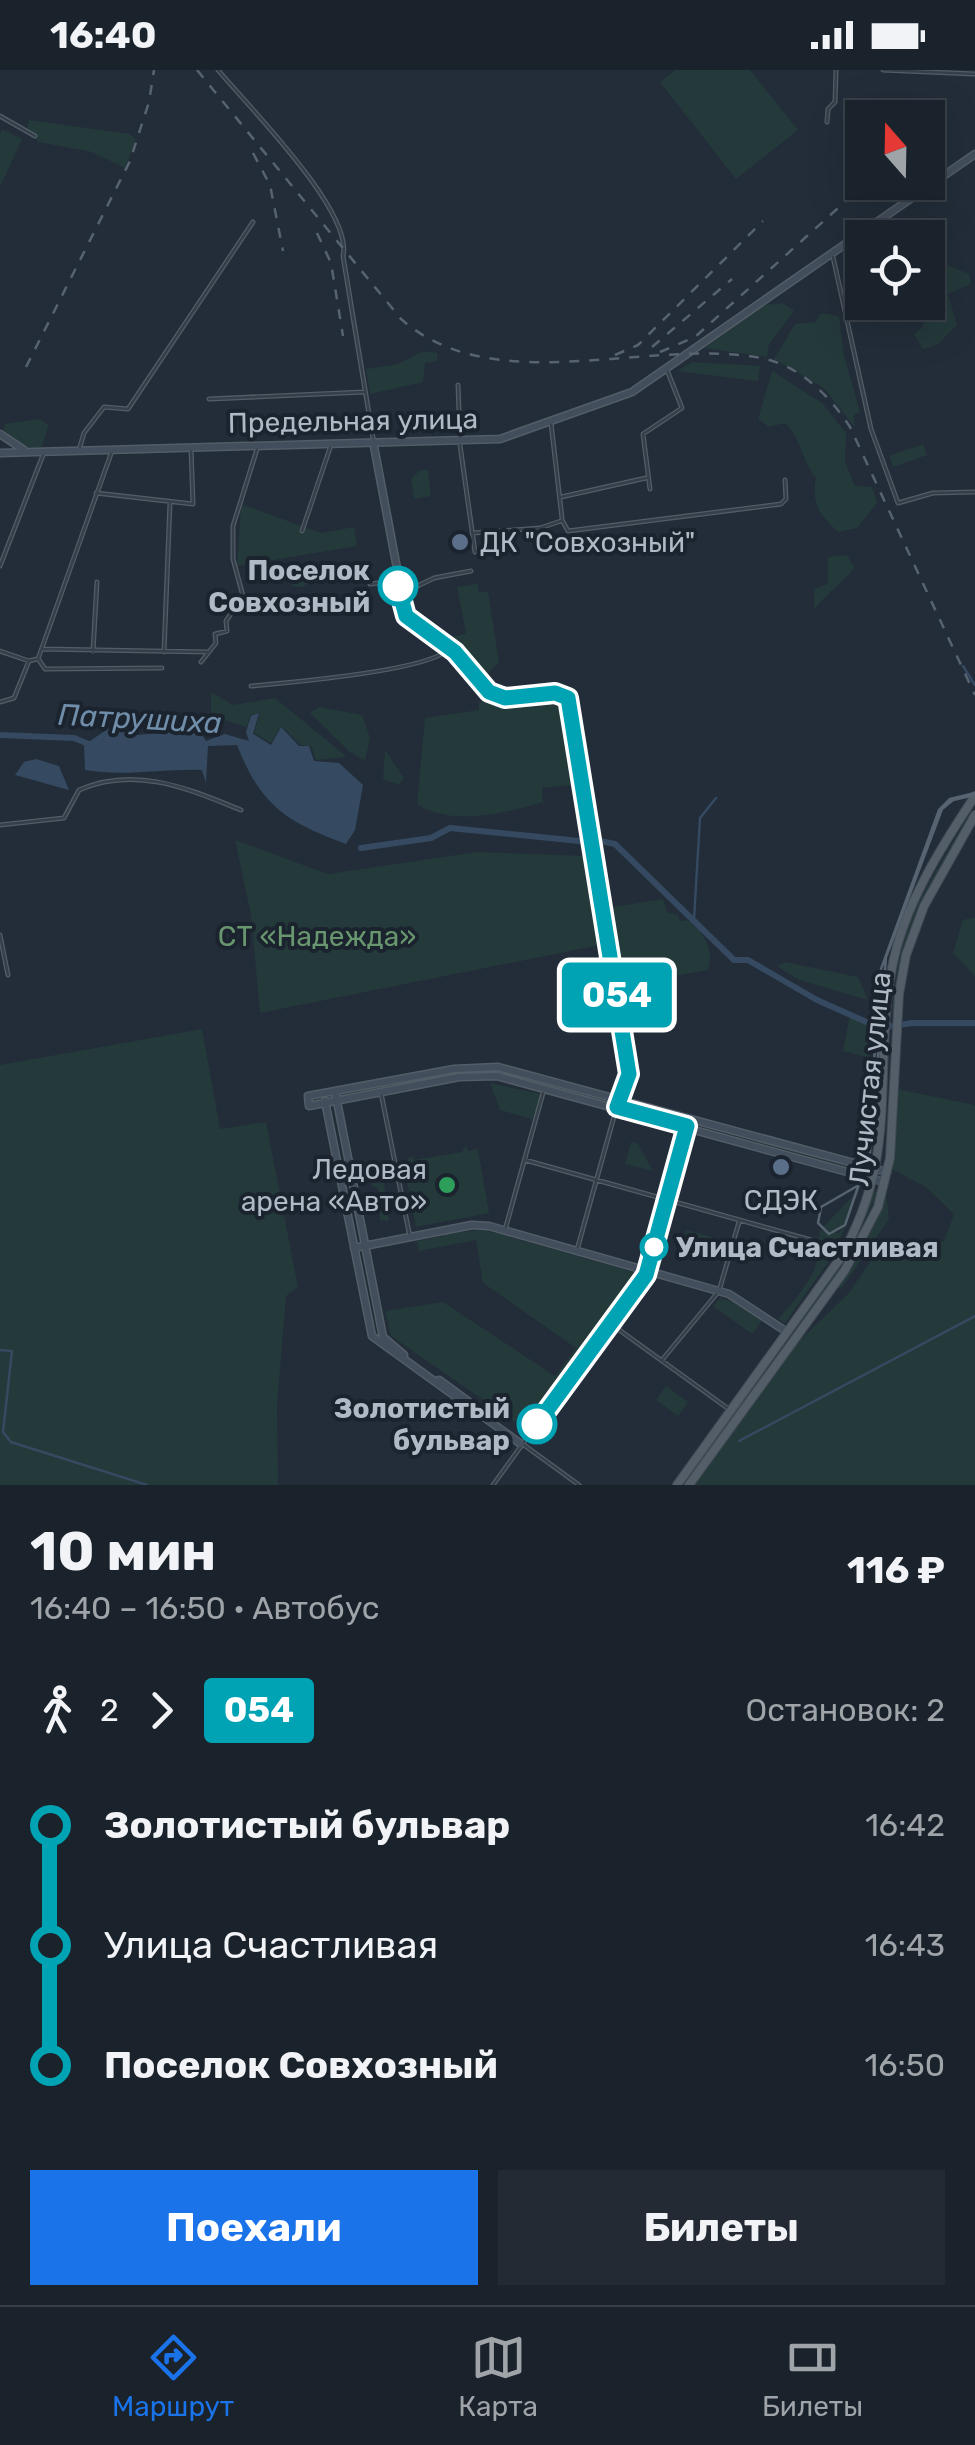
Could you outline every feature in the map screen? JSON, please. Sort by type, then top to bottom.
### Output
[{"type":"main road","name":"Лучистая улица","points":[[689,1485],[731,1410],[845,1270],[868,1228],[886,1177],[898,1015],[912,934],[967,829],[974,806]]},
{"type":"main road","name":"Лучистая улица","points":[[677,1485],[704,1456],[791,1335],[854,1233],[876,1175],[887,1020],[900,934],[974,806]]},
{"type":"street","points":[[218,70],[302,170],[344,236],[343,256],[365,392],[397,581],[409,620],[449,648],[497,696],[555,693],[568,698],[630,1079],[618,1103],[576,1251]]},
{"type":"street","points":[[827,122],[828,108],[835,102],[836,70]]},
{"type":"street","points":[[884,70],[975,74]]},
{"type":"street","points":[[0,116],[35,136]]},
{"type":"street","name":"Предельная улица","points":[[0,452],[496,440],[621,399],[975,154]]},
{"type":"street","points":[[78,450],[84,432],[104,407],[128,408],[253,222]]},
{"type":"street","points":[[831,253],[871,428],[898,503],[933,493],[975,492]]},
{"type":"street","points":[[650,488],[643,434],[646,427],[682,408],[666,368]]},
{"type":"street","points":[[458,385],[460,469],[475,552]]},
{"type":"street","points":[[209,399],[365,392]]},
{"type":"street","points":[[551,423],[562,520],[568,531],[781,504],[786,499],[785,480]]},
{"type":"street","points":[[0,434],[25,451]]},
{"type":"street","points":[[302,531],[332,442]]},
{"type":"street","points":[[201,662],[216,643],[215,634],[226,631],[226,621],[243,596],[233,559],[233,526],[258,445]]},
{"type":"street","points":[[96,493],[192,504],[190,447]]},
{"type":"street","points":[[38,659],[112,449]]},
{"type":"street","points":[[0,566],[45,451]]},
{"type":"street","points":[[560,498],[648,478]]},
{"type":"street","points":[[164,654],[170,502]]},
{"type":"street","points":[[472,532],[475,536],[540,528],[562,520]]},
{"type":"street","points":[[400,595],[429,579],[471,571]]},
{"type":"street","points":[[370,584],[397,581]]},
{"type":"street","points":[[93,651],[96,582]]},
{"type":"street","points":[[41,648],[164,654],[208,652]]},
{"type":"street","points":[[250,686],[322,680],[425,662],[449,648]]},
{"type":"street","points":[[0,651],[29,661],[38,659]]},
{"type":"street","points":[[38,659],[46,670],[162,668]]},
{"type":"street","points":[[0,702],[14,698],[29,661]]},
{"type":"street","points":[[0,825],[64,818],[79,790],[132,782],[170,782],[241,810]]},
{"type":"street","points":[[0,936],[8,975]]},
{"type":"street","points":[[618,1103],[473,1076],[310,1106],[308,1096],[483,1066],[688,1122],[876,1175],[886,1177]]},
{"type":"street","points":[[505,1231],[545,1087]]},
{"type":"street","points":[[335,1091],[386,1341],[580,1485]]},
{"type":"street","points":[[381,1092],[408,1238]]},
{"type":"street","points":[[324,1093],[374,1338],[525,1443]]},
{"type":"street","points":[[493,1485],[648,1270],[688,1122]]},
{"type":"street","points":[[525,1160],[811,1240]]},
{"type":"street","points":[[662,1360],[719,1291],[740,1221]]},
{"type":"street","points":[[354,1248],[476,1225],[719,1291],[739,1298],[791,1335]]},
{"type":"street","points":[[610,1323],[731,1410]]},
{"type":"street","points":[[374,1338],[382,1333]]},
{"type":"green space","points":[[675,70],[750,70],[798,130],[736,179],[660,82]]},
{"type":"green space","points":[[29,120],[129,134],[136,139],[125,168],[92,152],[38,142],[27,128]]},
{"type":"green space","points":[[2,129],[22,139],[0,187],[0,134]]},
{"type":"green space","points":[[945,264],[969,274],[971,284],[948,294],[957,325],[937,345],[923,349],[914,334],[923,327],[924,320],[945,320]]},
{"type":"green space","points":[[783,303],[794,311],[769,344],[767,357],[704,348],[765,305]]},
{"type":"green space","points":[[821,313],[839,316],[844,356],[860,412],[854,415],[855,428],[824,388],[774,359],[795,324],[815,322]]},
{"type":"green space","points":[[423,351],[437,353],[437,361],[425,363],[423,382],[370,394],[366,369],[398,364]]},
{"type":"green space","points":[[692,362],[760,366],[758,381],[677,371]]},
{"type":"green space","points":[[772,371],[822,403],[846,433],[845,462],[855,486],[872,487],[877,503],[857,528],[838,532],[826,520],[816,502],[816,478],[790,429],[785,423],[769,427],[758,419]]},
{"type":"green space","points":[[38,419],[49,425],[41,448],[31,449],[3,433],[5,424]]},
{"type":"green space","points":[[923,444],[927,455],[893,467],[889,456]]},
{"type":"green space","points":[[420,470],[428,470],[431,496],[414,499],[411,479]]},
{"type":"green space","points":[[241,504],[321,533],[354,527],[357,546],[237,566]]},
{"type":"green space","points":[[847,555],[854,567],[814,610],[814,589],[828,584],[828,557]]},
{"type":"green space","points":[[299,563],[311,575],[299,587],[287,575]]},
{"type":"green space","points":[[477,584],[479,592],[488,592],[499,662],[486,675],[478,675],[444,640],[466,633],[457,587]]},
{"type":"green space","points":[[211,692],[233,705],[275,698],[347,757],[316,760],[311,746],[301,745],[281,726],[271,743],[254,733],[260,713],[250,716],[247,727],[211,716]]},
{"type":"green space","points":[[559,698],[567,704],[579,784],[542,788],[543,802],[479,816],[446,815],[417,804],[425,718],[479,710],[479,702]]},
{"type":"green space","points":[[319,707],[362,715],[370,738],[365,761],[350,752],[310,713]]},
{"type":"green space","points":[[385,750],[404,778],[399,785],[383,779]]},
{"type":"green space","points":[[974,805],[921,907],[891,1019],[900,946],[910,916]]},
{"type":"green space","name":"СТ «Надежда»","points":[[235,840],[328,874],[477,852],[587,856],[605,944],[260,1013],[251,915]]},
{"type":"green space","points":[[663,899],[667,912],[678,915],[680,921],[688,920],[703,935],[710,955],[708,970],[624,985],[613,907]]},
{"type":"green space","points":[[975,917],[975,976],[953,953],[963,920]]},
{"type":"green space","points":[[785,962],[858,977],[868,1000],[799,980],[777,966]]},
{"type":"green space","points":[[850,1015],[871,1023],[870,1058],[843,1051]]},
{"type":"green space","points":[[202,1029],[220,1129],[266,1122],[298,1287],[286,1296],[277,1405],[278,1485],[0,1485],[0,1065]]},
{"type":"green space","points":[[490,1083],[541,1094],[535,1120],[500,1110]]},
{"type":"green space","points":[[897,1089],[975,1105],[975,1485],[694,1485],[800,1340],[848,1294],[873,1258],[944,1241],[954,1214],[926,1187],[891,1169]]},
{"type":"green space","points":[[757,1138],[862,1169],[861,1173],[755,1142]]},
{"type":"green space","points":[[631,1142],[638,1144],[653,1171],[625,1164]]},
{"type":"green space","name":"Ледовая арена «Авто»","points":[[466,1145],[468,1151],[478,1149],[489,1213],[416,1227],[403,1162],[412,1156],[414,1160],[462,1152]]},
{"type":"green space","points":[[370,1173],[375,1183],[384,1183],[389,1221],[380,1220],[378,1188],[372,1186]]},
{"type":"green space","points":[[859,1190],[842,1228],[831,1233],[822,1228]]},
{"type":"green space","points":[[875,1190],[879,1191],[841,1269],[798,1331],[794,1328],[840,1263]]},
{"type":"green space","points":[[886,1193],[889,1219],[843,1286],[831,1292],[863,1245]]},
{"type":"green space","points":[[851,1213],[839,1241],[822,1237],[841,1244],[785,1323],[778,1319],[813,1271],[819,1249],[818,1238],[810,1235],[819,1237],[820,1230],[839,1233]]},
{"type":"green space","points":[[485,1230],[636,1273],[521,1426],[391,1336],[385,1311],[443,1302],[555,1376],[576,1348],[483,1283],[476,1240],[419,1251],[417,1241],[443,1236],[442,1233]]},
{"type":"green space","points":[[686,1230],[712,1237],[705,1259],[692,1256],[696,1238],[692,1238],[688,1253],[678,1250]]},
{"type":"green space","points":[[720,1298],[734,1302],[762,1321],[752,1334],[713,1306]]},
{"type":"green space","points":[[666,1386],[688,1402],[678,1416],[656,1400]]},
{"type":"water","points":[[259,713],[253,734],[271,745],[281,727],[299,746],[309,746],[314,761],[339,763],[363,785],[355,830],[346,844],[307,828],[278,809],[256,783],[237,745],[208,746],[206,783],[202,770],[85,770],[84,745],[112,726],[138,735],[198,729],[206,741],[225,734],[249,741],[246,732],[251,716]]},
{"type":"water","points":[[36,759],[59,766],[69,790],[15,775],[24,762]]},
{"type":"waterway","points":[[963,666],[975,685]]},
{"type":"waterway","name":"Патрушиха","points":[[0,735],[74,738],[91,745]]},
{"type":"waterway","points":[[694,919],[700,818],[716,798]]},
{"type":"waterway","name":"Патрушиха","points":[[361,848],[431,838],[450,828],[589,842]]},
{"type":"waterway","name":"Патрушиха","points":[[600,841],[615,844],[734,960],[748,960],[817,1000],[880,1028],[912,1023],[975,1023]]},
{"type":"waterway","points":[[739,1441],[975,1316]]},
{"type":"waterway","points":[[0,1350],[12,1351],[3,1432],[11,1442],[147,1485]]},
{"type":"tram line","points":[[975,793],[950,799],[939,810],[881,969],[866,1167],[859,1185],[821,1207],[818,1223],[829,1234],[845,1225],[870,1152],[886,957],[942,809],[953,800],[975,795]]},
{"type":"railway","points":[[26,367],[130,161],[149,102],[154,70]]},
{"type":"railway","points":[[197,70],[401,319],[439,343],[481,357],[526,362],[717,354],[761,358],[801,375],[833,404],[850,427],[975,695]]},
{"type":"railway","points":[[253,153],[270,185],[283,251]]},
{"type":"railway","points":[[660,352],[695,337],[847,200]]},
{"type":"railway","points":[[615,355],[638,345],[763,221]]},
{"type":"railway","points":[[317,233],[331,263],[343,336]]},
{"type":"railway","points":[[652,347],[732,279]]},
{"type":"bus line","name":"054","points":[[398,586],[406,616],[455,652],[489,692],[505,698],[555,693],[568,698],[578,738],[629,1074],[629,1083],[617,1107],[687,1126],[646,1275],[537,1424]]},
{"type":"place","name":"ДК \"Совхозный\"","points":[[460,542]]},
{"type":"place","name":"Поселок Совхозный","points":[[398,586]]},
{"type":"place","name":"СДЭК","points":[[781,1167]]},
{"type":"place","name":"Ледовая арена «Авто»","points":[[447,1185]]},
{"type":"place","name":"Улица Счастливая","points":[[654,1247]]},
{"type":"place","name":"Золотистый бульвар","points":[[537,1424]]}]
